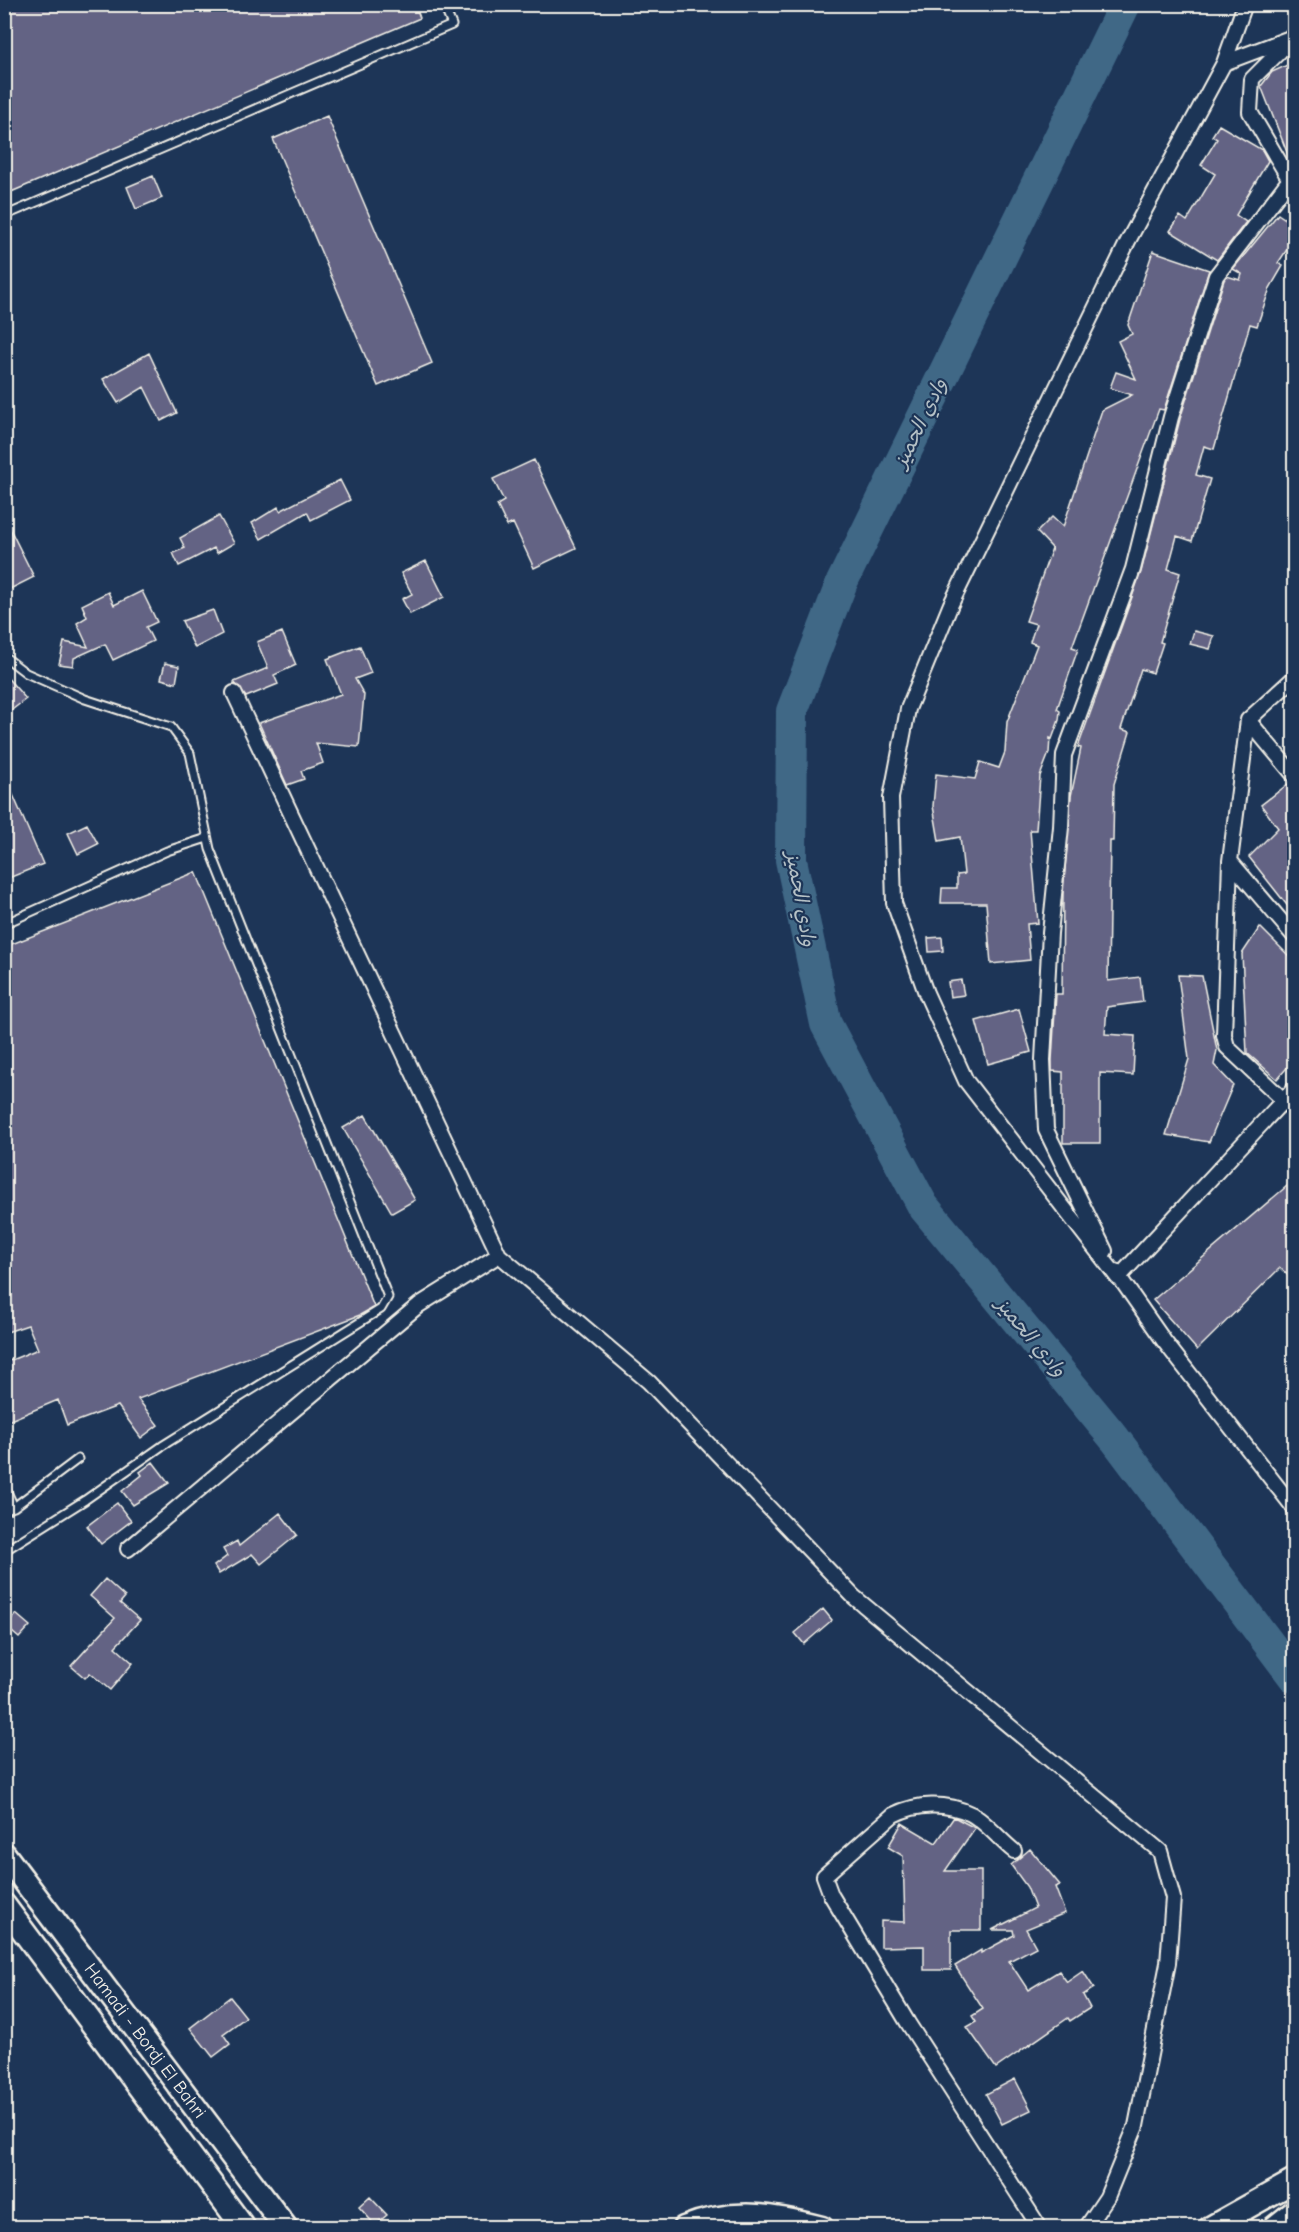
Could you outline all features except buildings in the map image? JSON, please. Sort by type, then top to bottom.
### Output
[{"type":"highway","name":"Hamadi - Bordj El Bahri","points":[[4,1854],[283,2222]]},
{"type":"highway","name":"Hamadi - Bordj El Bahri","points":[[4,1905],[244,2228]]},
{"type":"highway","points":[[1210,2228],[1294,2182]]},
{"type":"highway","points":[[1234,2228],[1294,2182]]},
{"type":"highway","points":[[1274,2228],[1294,2212]]},
{"type":"highway","points":[[684,2228],[726,2214],[774,2216],[822,2228]]},
{"type":"street","points":[[1245,4],[1224,63],[1128,241],[951,604],[908,709],[891,798],[894,903],[927,993],[966,1081],[1294,1508]]},
{"type":"street","points":[[1224,63],[1294,37]]},
{"type":"street","points":[[1118,1278],[1046,1130],[1043,1060],[1050,933],[1061,827],[1064,755],[1133,568],[1171,417],[1216,276],[1292,177],[1250,112],[1252,79],[1294,37]]},
{"type":"street","points":[[1294,678],[1248,720],[1230,861],[1224,1035],[1227,1047],[1294,1110]]},
{"type":"street","points":[[234,693],[499,1255],[649,1382],[854,1597],[1160,1851],[1173,1898],[1168,1963],[1136,2126],[1107,2197],[1086,2228]]},
{"type":"street","points":[[1248,720],[1294,775]]},
{"type":"street","points":[[1230,861],[1294,936]]},
{"type":"street","points":[[1118,1278],[1294,1089]]},
{"type":"street","points":[[128,1549],[419,1305],[499,1255]]},
{"type":"street","points":[[1014,1851],[971,1815],[941,1806],[925,1805],[906,1809],[893,1815],[824,1876],[831,1895],[844,1918],[1040,2228]]},
{"type":"lane","points":[[4,216],[452,25],[443,4]]},
{"type":"lane","points":[[4,656],[26,673],[85,699],[171,727],[190,753],[207,838],[388,1297],[381,1309],[162,1446],[85,1500],[4,1551]]},
{"type":"lane","points":[[4,924],[166,851],[207,838]]},
{"type":"lane","points":[[4,1511],[14,1507],[78,1459]]},
{"type":"lane","points":[[4,1485],[14,1507]]},
{"type":"waterway","name":"وادي الحميز","points":[[1125,4],[842,582],[792,711],[791,860],[826,1024],[923,1206],[1115,1439],[1294,1677]]}]
